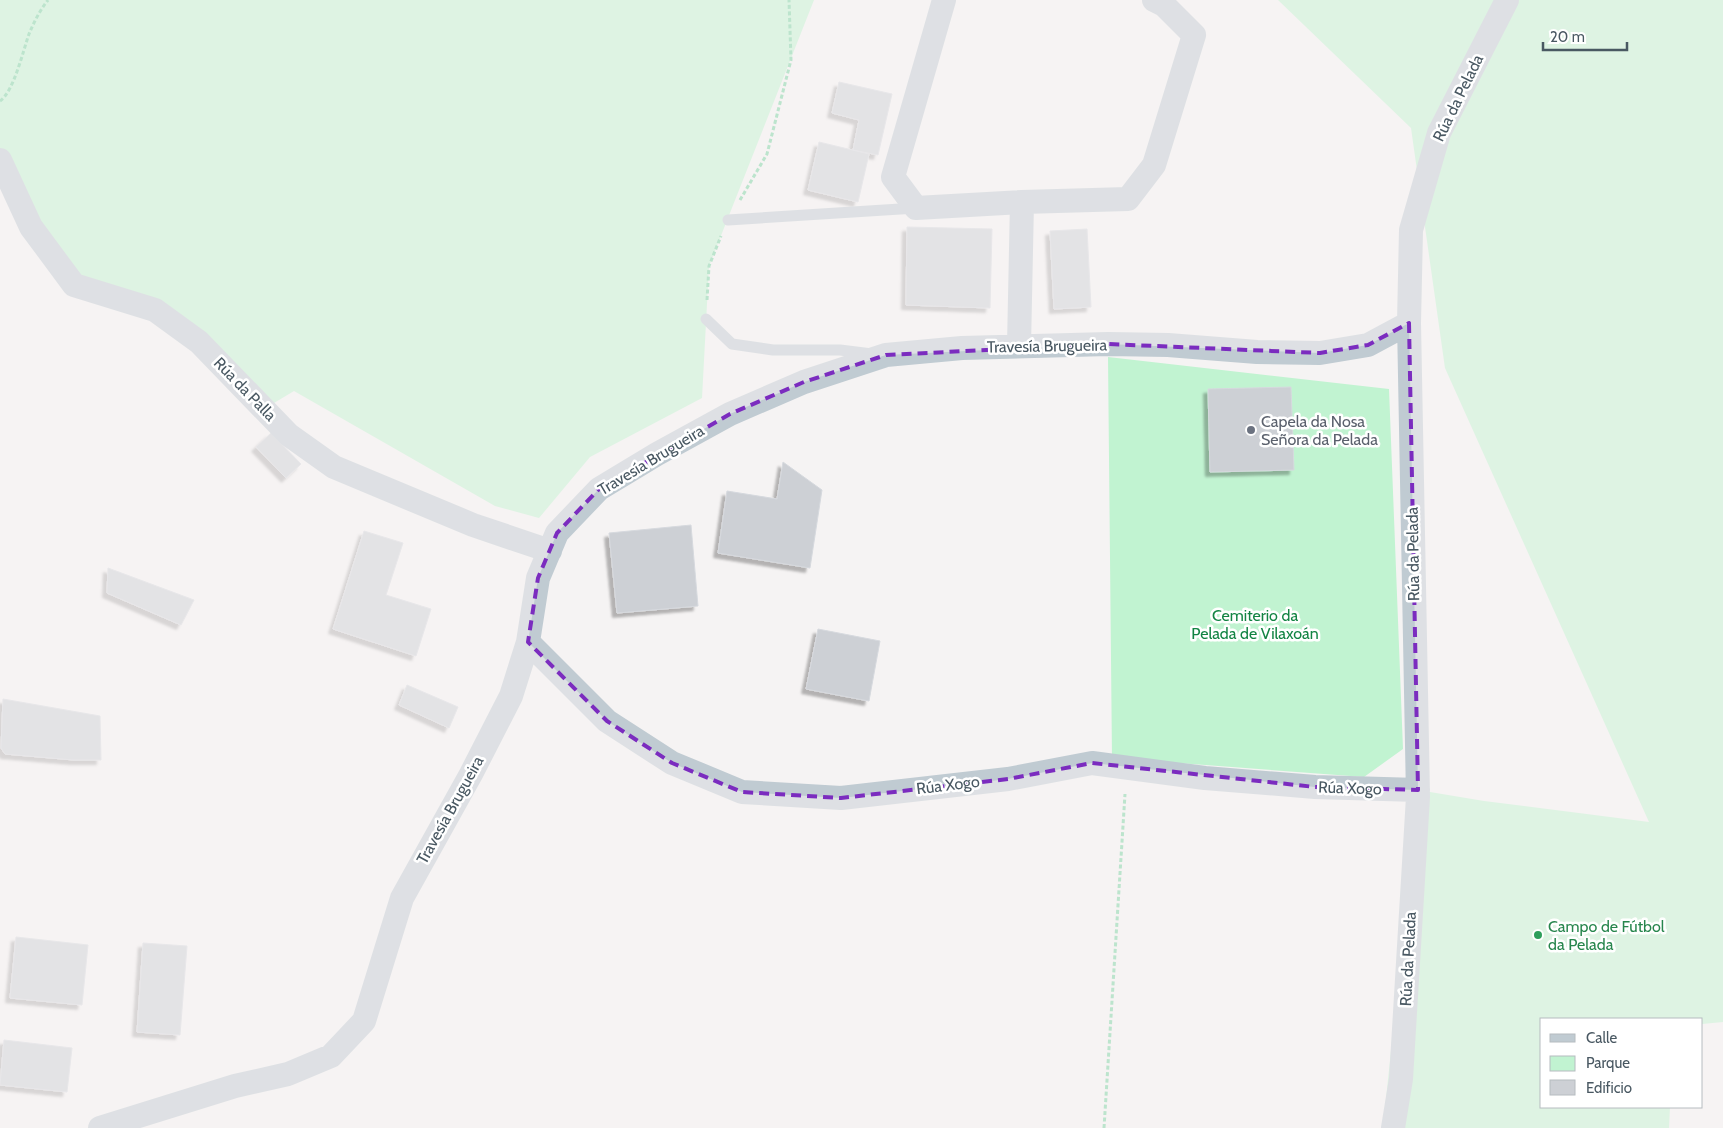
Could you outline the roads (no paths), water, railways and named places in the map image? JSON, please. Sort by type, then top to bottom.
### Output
[{"type":"street","points":[[944,0],[893,177],[916,208],[1128,199],[1154,164],[1194,35],[1164,5],[1154,0]]},
{"type":"street","name":"Rúa da Pelada","points":[[1393,1128],[1401,1079],[1418,790],[1409,323],[1411,230],[1439,133],[1507,0]]},
{"type":"street","name":"Rúa da Palla","points":[[0,160],[31,226],[74,285],[155,310],[199,342],[289,435],[334,467],[474,525],[550,551]]},
{"type":"street","points":[[1019,346],[1022,202]]},
{"type":"street","name":"Travesía Brugueira","points":[[100,1128],[235,1086],[288,1074],[330,1056],[364,1021],[402,898],[471,774],[511,696],[528,642],[538,578],[558,533],[599,489],[657,454],[730,414],[804,382],[886,355],[962,348],[1108,344],[1257,352],[1320,353],[1368,345],[1409,323]]},
{"type":"street","name":"Rúa Xogo","points":[[528,642],[607,721],[672,763],[742,792],[841,798],[1008,778],[1092,763],[1205,778],[1315,787],[1418,790]]},
{"type":"lane","points":[[728,220],[916,208]]},
{"type":"lane","points":[[706,318],[732,344],[773,350],[840,350],[886,355]]},
{"type":"place","name":"Capela da Nosa Señora da Pelada","points":[[1251,430]]},
{"type":"place","name":"Campo de Fútbol da Pelada","points":[[1538,935]]},
{"type":"park label","name":"Cemiterio da Pelada de Vilaxoán","points":[[1255,624]]}]
